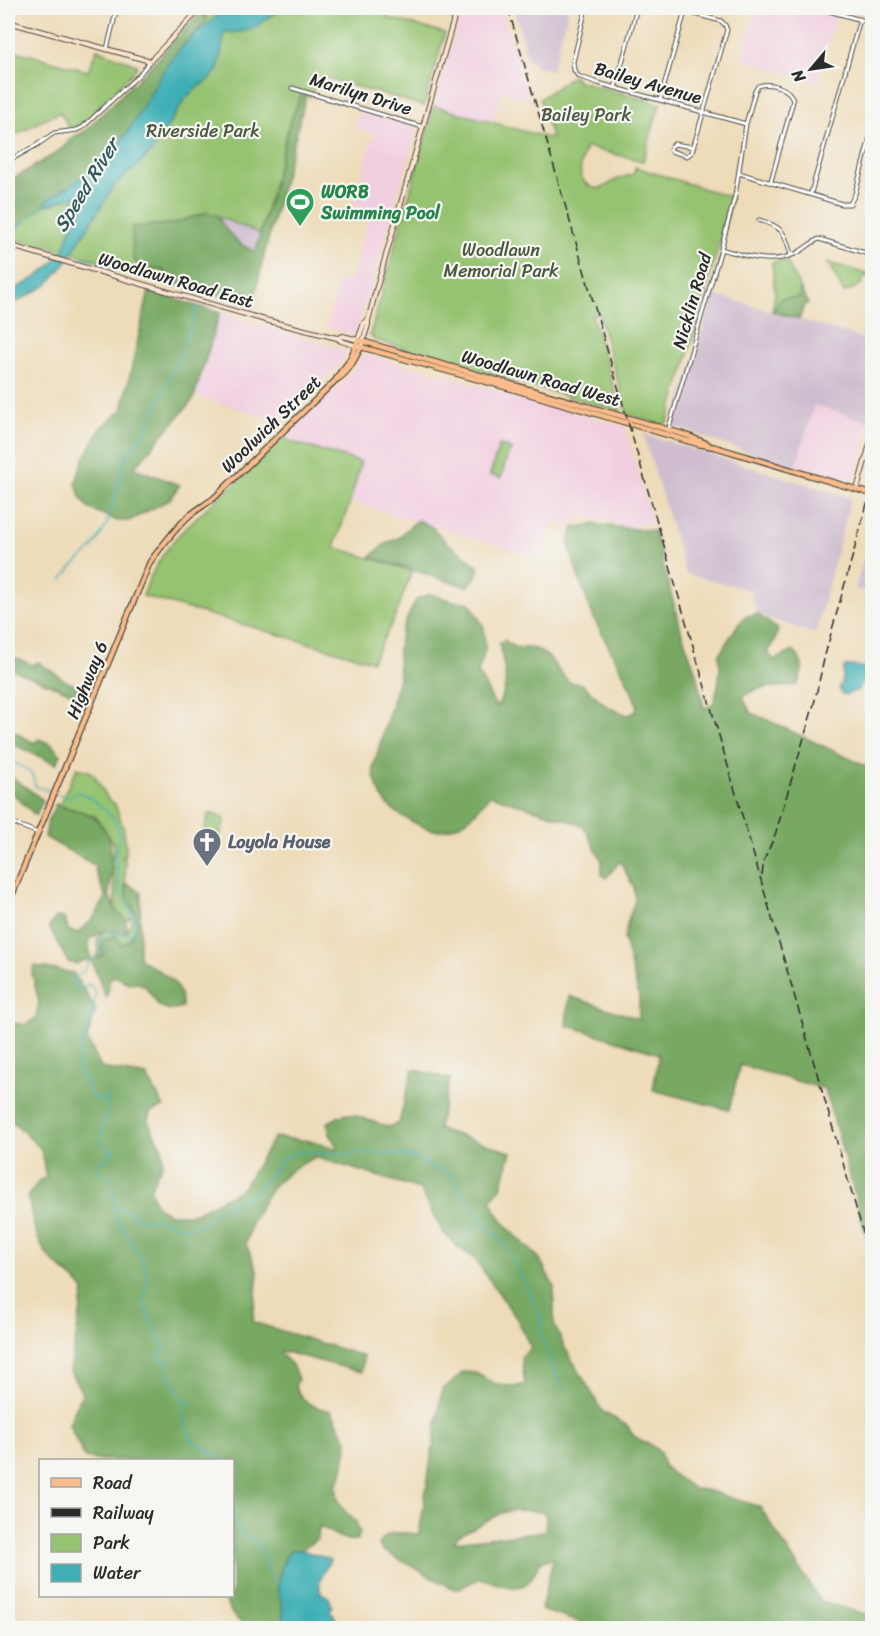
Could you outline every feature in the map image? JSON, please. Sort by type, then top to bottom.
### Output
[{"type":"main road","points":[[8,22],[150,61],[201,8]]},
{"type":"main road","name":"Woolwich Street","points":[[224,488],[351,367],[368,325],[457,8]]},
{"type":"main road","name":"Woodlawn Road East","points":[[8,245],[265,320],[337,338],[341,342],[360,344]]},
{"type":"main road","name":"Woodlawn Road West","points":[[360,344],[873,494]]},
{"type":"main road","points":[[857,489],[873,437]]},
{"type":"main road","name":"Highway 6","points":[[8,905],[150,562],[182,523],[224,488]]},
{"type":"street","points":[[107,50],[117,8]]},
{"type":"street","name":"Bailey Avenue","points":[[586,8],[572,60],[578,76],[746,124]]},
{"type":"street","points":[[615,88],[637,8]]},
{"type":"street","points":[[672,8],[685,9],[721,21],[727,30],[692,152],[687,156],[670,149],[674,144],[693,147]]},
{"type":"street","points":[[818,8],[873,23]]},
{"type":"street","points":[[660,100],[685,9]]},
{"type":"street","points":[[811,194],[860,19]]},
{"type":"street","points":[[8,161],[54,133],[83,127],[139,75],[150,61]]},
{"type":"street","name":"Nicklin Road","points":[[667,432],[722,249],[739,173],[746,124],[755,91],[763,84],[791,93],[793,100],[771,181]]},
{"type":"street","name":"Marilyn Drive","points":[[292,88],[423,127]]},
{"type":"street","points":[[739,173],[842,204],[850,204],[855,194],[873,130]]},
{"type":"street","points":[[759,220],[775,225],[783,231],[791,255]]},
{"type":"street","points":[[722,249],[763,260],[780,259],[819,239],[873,255]]},
{"type":"street","points":[[8,820],[38,833]]},
{"type":"shaded area","points":[[463,8],[502,8],[528,98],[502,91],[492,123],[434,106]]},
{"type":"shaded area","points":[[514,8],[569,8],[552,70],[535,66],[532,60],[528,60]]},
{"type":"shaded area","points":[[757,8],[805,8],[836,16],[818,82],[742,60]]},
{"type":"shaded area","points":[[359,111],[417,129],[357,333],[354,335],[325,327],[340,280],[350,282],[371,211],[353,205],[374,134],[355,128]]},
{"type":"shaded area","points":[[217,215],[260,234],[256,250],[253,251],[238,243]]},
{"type":"shaded area","points":[[713,294],[872,341],[872,415],[870,422],[814,405],[796,466],[672,426]]},
{"type":"shaded area","points":[[220,313],[344,350],[347,353],[345,359],[281,422],[196,396]]},
{"type":"shaded area","points":[[364,354],[625,427],[652,522],[632,528],[578,514],[574,527],[553,521],[542,558],[350,502],[361,462],[291,442],[284,437],[339,386]]},
{"type":"shaded area","points":[[813,405],[870,422],[854,480],[796,466]]},
{"type":"shaded area","points":[[643,434],[851,498],[815,634],[757,614],[750,590],[686,574]]},
{"type":"shaded area","points":[[872,530],[872,594],[855,589]]},
{"type":"green space","name":"Riverside Park","points":[[211,8],[391,8],[388,18],[445,33],[424,106],[319,76],[311,97],[301,95],[290,122],[260,234],[208,212],[172,224],[133,227],[142,266],[165,271],[168,280],[8,238],[8,182],[55,154],[71,138],[84,132]]},
{"type":"green space","points":[[201,11],[207,19],[171,61],[120,145],[95,169],[46,201],[45,205],[8,235],[8,182],[50,157],[66,145],[71,138],[84,132],[147,70]]},
{"type":"green space","points":[[8,49],[88,71],[97,49],[137,65],[135,70],[81,125],[69,128],[60,112],[8,138]]},
{"type":"green space","name":"Woodlawn Memorial Park","points":[[573,75],[578,81],[660,104],[643,161],[586,147],[581,168],[585,183],[593,188],[601,188],[617,179],[634,174],[635,167],[731,197],[685,366],[668,421],[665,424],[661,425],[627,414],[598,313],[592,315],[621,412],[375,340],[370,335],[434,106],[552,139],[540,99]]},
{"type":"green space","points":[[301,95],[306,96],[253,305],[168,280],[165,271],[142,266],[133,260],[132,227],[172,224],[208,212],[217,215],[237,241],[253,251],[256,250],[290,122]]},
{"type":"green space","points":[[786,260],[808,304],[805,304],[799,319],[772,311],[775,296],[772,262]]},
{"type":"green space","points":[[828,263],[872,275],[872,280],[865,276],[862,284],[844,293]]},
{"type":"green space","points":[[800,288],[808,304],[805,304],[799,319],[774,312],[775,306],[782,298],[800,297]]},
{"type":"green space","points":[[149,291],[220,313],[193,400],[134,468],[180,485],[169,500],[129,521],[117,521],[88,508],[80,497],[76,483],[83,460],[102,427],[122,410]]},
{"type":"green space","points":[[284,437],[291,442],[361,462],[334,547],[412,571],[395,617],[372,661],[143,596],[160,560],[183,530]]},
{"type":"green space","points":[[499,445],[511,450],[501,478],[490,475]]},
{"type":"green space","points":[[418,520],[432,527],[447,543],[479,568],[475,578],[467,587],[370,557],[384,545],[400,537]]},
{"type":"green space","points":[[592,524],[654,531],[682,634],[696,673],[704,708],[713,705],[718,687],[719,655],[745,617],[757,614],[778,629],[775,640],[767,652],[774,660],[794,651],[802,664],[802,671],[797,685],[762,688],[743,697],[750,712],[872,769],[872,1256],[825,1089],[740,1065],[729,1110],[653,1090],[659,1054],[566,1025],[569,996],[639,1019],[639,997],[624,939],[635,900],[634,888],[620,861],[606,878],[602,875],[602,861],[585,829],[577,823],[490,795],[466,820],[451,828],[436,830],[417,824],[397,813],[378,789],[373,768],[399,678],[398,650],[402,629],[416,600],[430,594],[456,602],[470,603],[484,627],[485,650],[478,672],[496,707],[504,692],[505,684],[499,643],[504,640],[514,647],[536,649],[549,657],[569,682],[582,684],[609,708],[628,715],[636,712],[637,704],[627,681],[594,619],[568,542],[574,528]]},
{"type":"green space","points":[[8,655],[33,665],[38,662],[75,685],[84,698],[8,668]]},
{"type":"green space","points":[[8,728],[34,743],[39,739],[51,744],[61,755],[56,764],[8,742]]},
{"type":"green space","points":[[77,768],[94,775],[108,799],[115,804],[124,830],[126,848],[125,855],[122,857],[125,859],[126,866],[124,867],[125,886],[136,925],[135,933],[121,945],[116,935],[102,941],[104,954],[93,959],[99,949],[98,938],[105,930],[126,932],[132,923],[131,917],[124,923],[115,917],[111,861],[113,842],[95,816],[59,805]]},
{"type":"green space","points":[[8,774],[43,800],[36,816],[8,789]]},
{"type":"green space","points":[[56,804],[91,815],[107,833],[109,839],[113,869],[109,895],[118,914],[124,917],[127,925],[126,932],[105,930],[88,940],[91,959],[99,958],[103,954],[102,941],[116,936],[121,945],[130,939],[136,927],[136,917],[128,899],[125,884],[128,884],[141,893],[140,959],[174,983],[179,990],[182,1007],[170,1010],[159,1006],[145,986],[138,983],[129,984],[115,976],[109,980],[106,998],[92,962],[84,960],[76,964],[68,962],[49,927],[56,917],[64,918],[69,931],[78,933],[92,920],[106,898],[95,870],[96,866],[45,837],[48,820]]},
{"type":"green space","points":[[209,813],[225,818],[218,843],[202,838]]},
{"type":"green space","points":[[34,966],[73,973],[96,1009],[87,1039],[101,1068],[147,1076],[164,1107],[150,1112],[148,1121],[162,1149],[163,1162],[150,1189],[157,1207],[169,1214],[194,1214],[243,1188],[274,1137],[311,1141],[338,1149],[327,1123],[340,1116],[347,1114],[357,1116],[388,1127],[399,1123],[413,1069],[450,1079],[438,1129],[511,1152],[501,1188],[491,1200],[509,1229],[539,1258],[554,1287],[554,1324],[565,1348],[603,1412],[628,1426],[632,1434],[660,1452],[664,1466],[694,1489],[706,1490],[760,1507],[820,1601],[872,1616],[872,1628],[598,1628],[541,1610],[553,1560],[540,1562],[531,1579],[521,1586],[500,1585],[481,1578],[457,1589],[382,1550],[379,1545],[382,1539],[391,1534],[419,1534],[442,1389],[463,1372],[476,1373],[493,1383],[515,1387],[525,1384],[521,1357],[531,1348],[517,1319],[474,1258],[456,1246],[442,1231],[420,1189],[315,1157],[293,1169],[272,1187],[251,1223],[246,1244],[258,1272],[253,1322],[363,1356],[362,1372],[281,1351],[280,1353],[292,1365],[298,1379],[295,1386],[301,1397],[314,1406],[331,1411],[348,1442],[342,1474],[336,1486],[338,1499],[343,1509],[356,1522],[360,1533],[357,1540],[348,1540],[320,1526],[317,1539],[301,1550],[291,1550],[280,1575],[278,1586],[283,1609],[282,1628],[247,1628],[233,1615],[223,1597],[234,1597],[234,1459],[85,1458],[69,1425],[82,1393],[70,1371],[84,1291],[50,1258],[41,1244],[28,1196],[40,1180],[46,1178],[41,1149],[8,1117],[8,1022],[25,1025],[36,1018],[39,1002],[32,974]],"holes":[[[515,1510],[543,1512],[546,1516],[545,1531],[454,1542],[458,1536],[501,1513]]]},
{"type":"water","name":"Speed River","points":[[243,8],[285,8],[255,28],[225,32],[218,70],[185,99],[153,150],[114,186],[65,264],[47,285],[8,307],[8,293],[35,278],[64,250],[70,230],[87,200],[83,196],[78,201],[71,200],[76,195],[49,205],[45,205],[46,201],[98,167],[110,155],[129,130],[170,61],[189,40],[224,11],[227,10],[232,15]]},
{"type":"water","points":[[846,666],[872,670],[872,675],[866,681],[862,681],[859,690],[845,695],[839,688],[843,678],[843,669]]},
{"type":"water","points":[[291,1550],[301,1550],[330,1559],[321,1579],[320,1588],[321,1593],[329,1597],[332,1606],[330,1612],[335,1617],[338,1628],[287,1628],[285,1625],[278,1588],[282,1567]]},
{"type":"waterway","points":[[40,209],[46,205]]},
{"type":"waterway","points":[[8,234],[37,212]]},
{"type":"waterway","points":[[82,257],[159,279]]},
{"type":"waterway","points":[[165,281],[215,295]]},
{"type":"waterway","points":[[221,296],[253,306]]},
{"type":"waterway","points":[[62,580],[72,567],[93,548],[106,526],[125,458],[144,434],[181,358],[198,306]]},
{"type":"waterway","points":[[8,761],[29,771],[37,787],[51,791]]},
{"type":"waterway","points":[[59,795],[68,798],[78,792],[85,795],[106,811],[117,825],[119,840],[114,859],[118,864],[118,884],[135,924],[131,935],[113,933],[101,938],[101,952],[88,963],[84,971],[74,979],[73,984],[78,990],[89,984],[96,993],[86,1036],[81,1046],[79,1071],[85,1078],[92,1097],[96,1097],[99,1102],[103,1097],[108,1097],[107,1115],[100,1143],[114,1150],[97,1168],[110,1176],[113,1185]]},
{"type":"waterway","points":[[212,1215],[255,1192],[285,1157],[302,1151],[341,1155],[363,1152],[410,1156],[452,1175],[481,1220],[502,1241]]},
{"type":"waterway","points":[[113,1189],[116,1200],[115,1215],[144,1263],[148,1283],[143,1301],[165,1348],[160,1354],[161,1360],[168,1361],[170,1365],[168,1374],[177,1387],[181,1399],[188,1402],[183,1416],[190,1437],[195,1443],[222,1459]]},
{"type":"waterway","points":[[117,1207],[140,1219],[158,1219],[184,1227],[197,1226],[208,1219]]},
{"type":"waterway","points":[[504,1244],[542,1321],[541,1336],[563,1388]]},
{"type":"waterway","points":[[234,1520],[241,1533],[256,1542],[277,1587]]},
{"type":"railway","points":[[508,8],[872,1263]]},
{"type":"railway","points":[[762,875],[764,860],[775,835],[814,704],[825,655],[872,486]]},
{"type":"place","name":"WORB Swimming Pool","points":[[300,228]]},
{"type":"place","name":"Loyola House","points":[[207,868]]},
{"type":"park label","name":"Bailey Park","points":[[586,115]]}]
